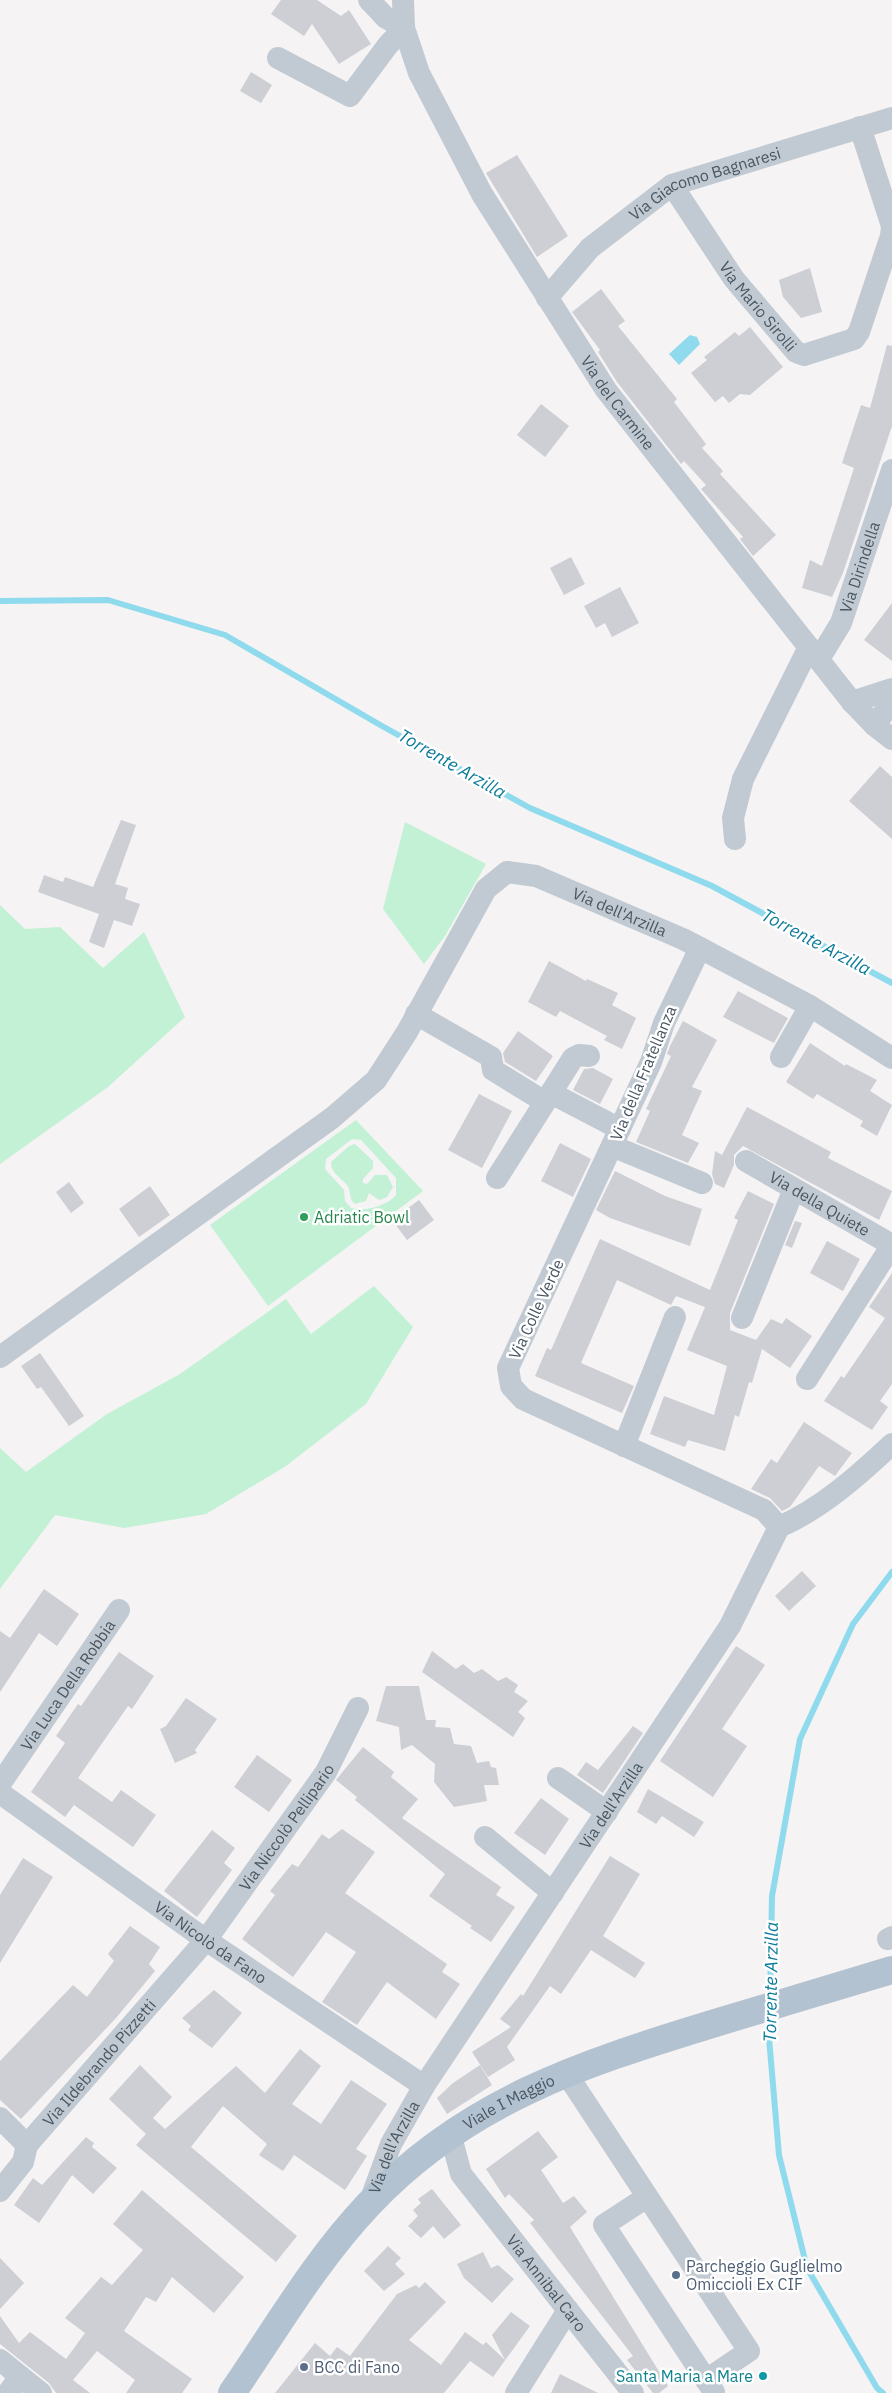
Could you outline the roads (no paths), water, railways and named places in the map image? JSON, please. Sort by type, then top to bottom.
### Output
[{"type":"main road","name":"Viale I Maggio","points":[[232,2393],[320,2264],[369,2204],[418,2158],[450,2133],[506,2099],[566,2073],[682,2033],[892,1970]]},
{"type":"street","points":[[278,58],[350,96],[388,45],[404,28],[386,18],[369,0]]},
{"type":"street","name":"Via del Carmine","points":[[403,0],[404,28],[419,73],[478,185],[606,390],[852,702],[874,725],[892,739]]},
{"type":"street","name":"Via Giacomo Bagnaresi","points":[[547,298],[590,248],[672,185],[860,126],[892,118]]},
{"type":"street","name":"Via Mario Sirolli","points":[[672,185],[734,279],[796,352],[804,355],[854,338],[859,332],[891,236],[892,227],[860,126]]},
{"type":"street","name":"Via Dirindella","points":[[734,838],[733,818],[743,779],[814,653],[841,623],[892,470]]},
{"type":"street","points":[[852,702],[892,689]]},
{"type":"street","points":[[874,725],[892,703]]},
{"type":"street","name":"Via dell'Arzilla","points":[[0,1357],[332,1118],[376,1080],[412,1023],[486,889],[507,872],[536,876],[700,948],[810,1006],[892,1058]]},
{"type":"street","name":"Via della Fratellanza","points":[[587,1198],[652,1062],[664,1024],[700,948]]},
{"type":"street","points":[[780,1057],[810,1006]]},
{"type":"street","points":[[412,1023],[491,1057],[493,1070],[548,1098],[702,1183]]},
{"type":"street","points":[[497,1178],[573,1058],[579,1055],[589,1056]]},
{"type":"street","name":"Via della Quiete","points":[[746,1161],[892,1245]]},
{"type":"street","points":[[742,1318],[794,1189]]},
{"type":"street","name":"Via Colle Verde","points":[[587,1198],[508,1368],[511,1386],[523,1399],[764,1510],[779,1527]]},
{"type":"street","points":[[807,1379],[892,1245]]},
{"type":"street","points":[[624,1446],[675,1317]]},
{"type":"street","points":[[779,1527],[797,1520],[846,1484],[892,1444]]},
{"type":"street","name":"Via dell'Arzilla","points":[[369,2204],[387,2153],[424,2086],[730,1626],[779,1527]]},
{"type":"street","name":"Via Luca Della Robbia","points":[[0,1784],[119,1610]]},
{"type":"street","name":"Via Niccolò Pellipario","points":[[206,1940],[326,1772],[358,1708]]},
{"type":"street","points":[[558,1778],[607,1812]]},
{"type":"street","name":"Via Nicolò da Fano","points":[[0,1793],[206,1940],[424,2086]]},
{"type":"street","points":[[485,1837],[553,1893]]},
{"type":"street","name":"Via Ildebrando Pizzetti","points":[[0,2191],[23,2162],[27,2145],[206,1940]]},
{"type":"street","points":[[566,2073],[749,2351],[710,2386],[604,2225],[647,2197]]},
{"type":"street","points":[[0,2118],[27,2145]]},
{"type":"street","name":"Via Annibal Caro","points":[[450,2133],[461,2174],[633,2393]]},
{"type":"street","name":"Via Annibal Caro","points":[[418,2158],[441,2164],[461,2174]]},
{"type":"street","points":[[516,2393],[568,2310]]},
{"type":"street","points":[[0,2360],[14,2385],[41,2393]]},
{"type":"water","points":[[690,335],[697,337],[700,344],[679,365],[669,354]]},
{"type":"waterway","name":"Torrente Arzilla","points":[[0,601],[108,600],[225,635],[382,726],[530,808],[712,886],[892,983]]},
{"type":"waterway","name":"Torrente Arzilla","points":[[770,1999],[772,1896],[800,1739],[853,1624],[892,1572]]},
{"type":"waterway","name":"Torrente Arzilla","points":[[770,2014],[769,2038],[779,2155],[807,2268],[877,2388],[883,2393]]},
{"type":"place","name":"Adriatic Bowl","points":[[304,1217]]},
{"type":"place","name":"Parcheggio Guglielmo Omiccioli Ex CIF","points":[[676,2275]]},
{"type":"place","name":"BCC di Fano","points":[[304,2367]]},
{"type":"place","name":"Santa Maria a Mare","points":[[763,2376]]}]
